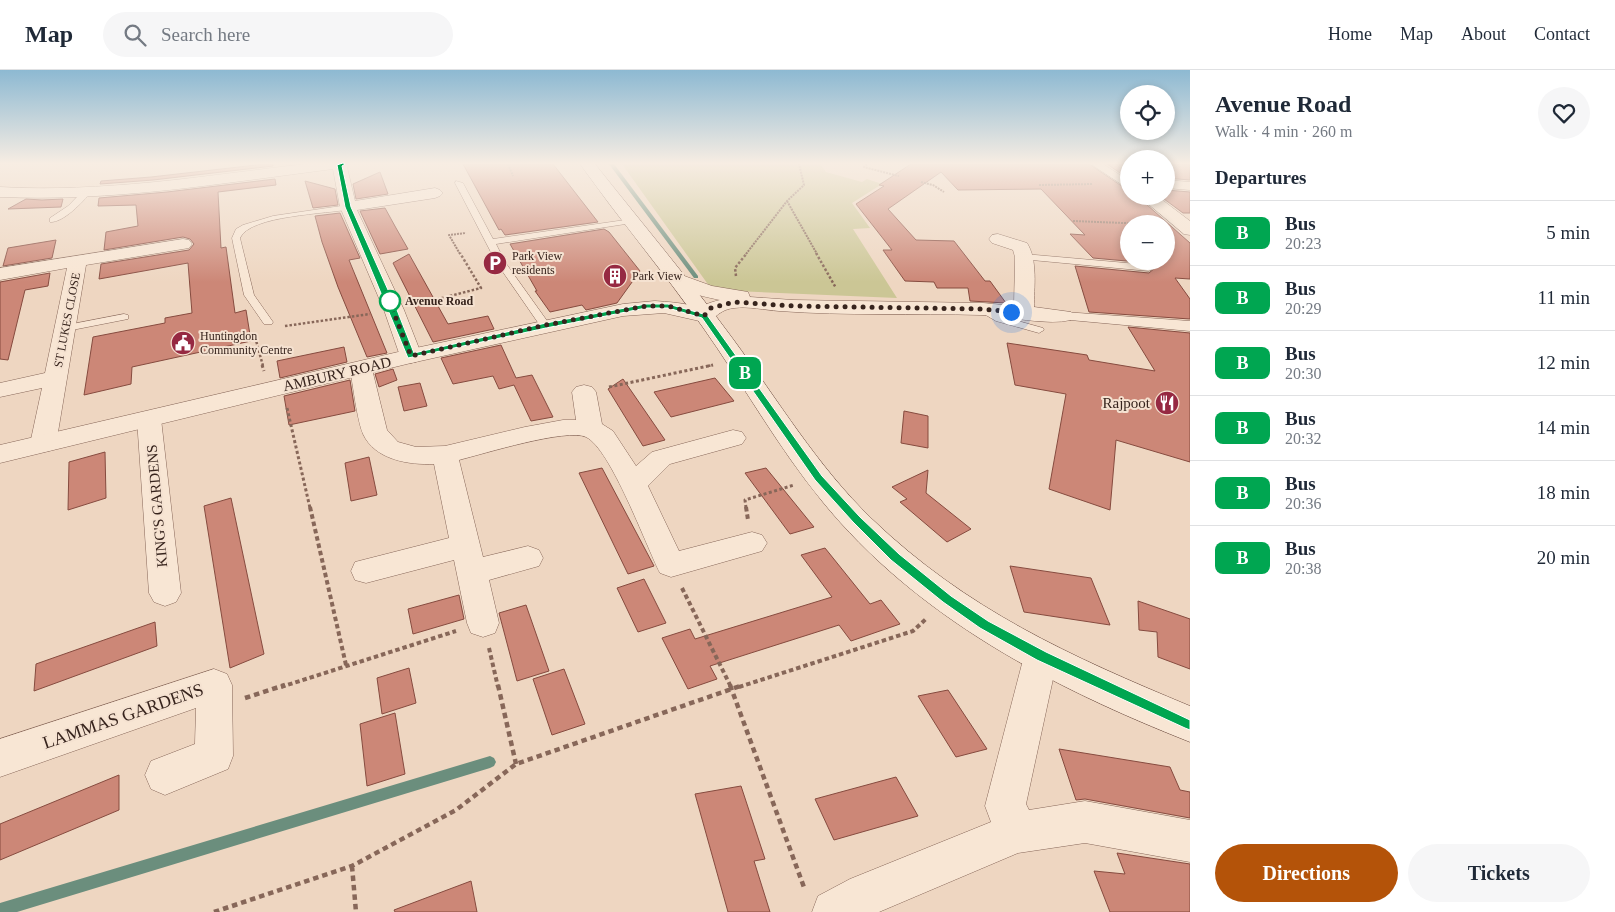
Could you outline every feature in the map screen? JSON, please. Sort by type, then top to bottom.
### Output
[{"type":"street","points":[[347,203],[394,310],[411,356]]},
{"type":"street","points":[[348,207],[371,203]]},
{"type":"street","points":[[618,203],[704,316],[818,478],[856,520],[895,557],[947,599],[984,624],[1041,656],[1190,724]]},
{"type":"street","points":[[1159,205],[1190,230]]},
{"type":"street","points":[[998,239],[1021,247],[1024,257],[1024,314]]},
{"type":"street","name":"ST LUKES CLOSE","points":[[0,274],[53,257],[78,261],[183,244]]},
{"type":"street","name":"ST LUKES CLOSE","points":[[43,444],[67,328],[78,261]]},
{"type":"street","points":[[676,279],[696,289],[735,296],[808,301],[841,307]]},
{"type":"street","points":[[704,316],[711,308],[734,302],[841,307],[983,309],[1024,314],[1190,326]]},
{"type":"street","name":"AMBURY ROAD","points":[[0,454],[546,325],[646,306],[668,306],[704,316]]},
{"type":"street","points":[[361,369],[375,433],[389,448],[415,456],[445,455],[489,433],[590,428],[604,437],[634,484],[675,574],[752,543]]},
{"type":"street","name":"ST LUKES CLOSE","points":[[0,390],[56,378]]},
{"type":"street","points":[[584,392],[590,428]]},
{"type":"street","name":"KING'S GARDENS","points":[[149,418],[165,593]]},
{"type":"street","points":[[634,484],[661,458],[733,438]]},
{"type":"street","points":[[445,455],[483,623]]},
{"type":"street","points":[[366,571],[469,559],[528,558]]},
{"type":"street","points":[[1018,832],[1005,806],[1041,656]]},
{"type":"street","name":"LAMMAS GARDENS","points":[[0,758],[214,685],[214,756],[165,775]]},
{"type":"street","points":[[821,903],[866,895],[1018,832],[1085,822],[1190,841]]},
{"type":"lane","points":[[53,220],[76,203]]},
{"type":"lane","points":[[470,203],[490,242],[528,304],[546,325]]},
{"type":"lane","points":[[268,322],[248,295],[236,238],[239,231],[264,221],[348,207]]},
{"type":"lane","points":[[490,242],[632,221]]},
{"type":"lane","points":[[1024,257],[1120,265]]},
{"type":"lane","points":[[983,309],[1000,319],[1039,330]]},
{"type":"lane","points":[[67,328],[124,317]]},
{"type":"path","points":[[735,296],[737,290],[735,268],[786,203]]},
{"type":"path","points":[[789,203],[841,307]]},
{"type":"path","points":[[1073,221],[1120,223]]},
{"type":"path","points":[[285,326],[394,310],[481,288],[449,236],[484,230]]},
{"type":"path","points":[[268,322],[254,332],[267,382],[282,387],[346,664]]},
{"type":"path","points":[[584,392],[735,360]]},
{"type":"path","points":[[752,543],[745,500],[818,478]]},
{"type":"path","points":[[675,574],[732,689],[821,903]]},
{"type":"path","points":[[214,912],[352,866],[456,810],[516,764],[732,689],[913,631],[947,599]]},
{"type":"path","points":[[214,708],[346,664],[483,623],[516,764]]},
{"type":"path","points":[[352,866],[356,912]]},
{"type":"shaded area","points":[[650,203],[852,203],[870,228],[853,229],[897,298],[712,290]]},
{"type":"building","points":[[18,203],[62,203],[61,207],[8,209]]},
{"type":"building","points":[[98,203],[219,203],[221,248],[226,247],[235,313],[246,310],[251,341],[132,367],[131,384],[84,395],[93,337],[165,323],[165,318],[192,313],[188,263],[99,279],[101,264],[189,250],[194,244],[190,239],[183,237],[104,250],[106,232],[138,226],[136,205],[98,206]]},
{"type":"building","points":[[312,203],[338,203],[338,205],[313,208]]},
{"type":"building","points":[[484,203],[583,203],[598,222],[505,235],[501,229],[499,230]]},
{"type":"building","points":[[896,203],[888,209],[916,240],[954,241],[985,281],[990,281],[1006,303],[970,301],[968,288],[937,288],[934,282],[905,281],[883,250],[892,250],[856,204]]},
{"type":"building","points":[[1055,203],[1147,205],[1158,215],[1120,215],[1120,260],[1093,258],[1070,234],[1085,235]]},
{"type":"building","points":[[1190,203],[1190,213],[1183,213],[1172,205]]},
{"type":"building","points":[[385,208],[408,249],[380,254],[360,211]]},
{"type":"building","points":[[340,213],[360,258],[349,260],[387,353],[367,357],[322,242],[315,216]]},
{"type":"building","name":"Park View","points":[[604,229],[609,232],[640,271],[617,303],[586,310],[582,305],[550,312],[535,291],[537,291],[510,244]]},
{"type":"building","points":[[1175,230],[1190,243],[1190,279],[1175,278],[1190,299],[1190,319],[1089,312],[1075,266],[1149,273],[1152,270],[1175,270]]},
{"type":"building","points":[[56,240],[52,258],[3,266],[8,248]]},
{"type":"building","points":[[409,254],[448,324],[488,316],[494,329],[433,342],[393,263]]},
{"type":"building","points":[[50,273],[48,286],[25,290],[8,360],[0,359],[0,282]]},
{"type":"building","points":[[1128,327],[1190,333],[1190,462],[1116,440],[1110,510],[1049,489],[1066,394],[1015,385],[1007,343],[1087,355],[1089,360],[1155,371]]},
{"type":"building","points":[[501,345],[516,378],[532,375],[553,417],[531,421],[514,385],[499,389],[493,376],[453,384],[441,358]]},
{"type":"building","points":[[344,347],[347,362],[280,378],[277,361]]},
{"type":"building","points":[[393,369],[397,380],[379,387],[375,374]]},
{"type":"building","points":[[715,378],[734,401],[671,417],[654,392]]},
{"type":"building","points":[[623,379],[665,440],[643,446],[608,389]]},
{"type":"building","points":[[350,380],[355,411],[289,425],[284,396]]},
{"type":"building","points":[[420,383],[427,406],[404,411],[398,387]]},
{"type":"building","points":[[904,411],[928,416],[928,448],[901,443]]},
{"type":"building","points":[[105,452],[106,498],[68,510],[69,462]]},
{"type":"building","points":[[369,457],[377,495],[351,501],[345,463]]},
{"type":"building","points":[[602,468],[654,566],[628,574],[579,473]]},
{"type":"building","points":[[766,468],[814,527],[790,534],[745,473]]},
{"type":"building","points":[[928,470],[926,493],[971,529],[947,542],[900,502],[907,499],[892,487]]},
{"type":"building","points":[[231,498],[264,654],[230,668],[204,506]]},
{"type":"building","points":[[825,548],[870,604],[881,600],[900,624],[851,641],[839,625],[710,666],[717,679],[688,689],[662,638],[690,629],[695,639],[832,597],[801,555]]},
{"type":"building","points":[[1010,566],[1091,578],[1110,625],[1024,612]]},
{"type":"building","points":[[644,579],[666,623],[638,632],[617,588]]},
{"type":"building","points":[[459,595],[464,619],[413,634],[408,609]]},
{"type":"building","points":[[1138,601],[1190,619],[1190,669],[1158,657],[1157,632],[1139,630]]},
{"type":"building","points":[[526,605],[549,671],[517,681],[499,613]]},
{"type":"building","points":[[155,622],[157,646],[34,691],[36,664]]},
{"type":"building","points":[[409,668],[416,703],[382,714],[377,678]]},
{"type":"building","points":[[564,669],[585,724],[552,735],[533,679]]},
{"type":"building","points":[[948,690],[987,749],[956,757],[918,696]]},
{"type":"building","points":[[395,713],[405,774],[367,786],[360,724]]},
{"type":"building","points":[[1059,749],[1170,767],[1180,790],[1190,792],[1190,818],[1085,799],[1076,800]]},
{"type":"building","points":[[119,775],[119,810],[0,860],[0,824]]},
{"type":"building","points":[[896,777],[918,816],[834,840],[815,799]]},
{"type":"building","points":[[741,786],[765,859],[754,861],[770,912],[728,912],[695,794]]},
{"type":"building","points":[[1117,853],[1190,864],[1190,912],[1110,912],[1094,871],[1125,874]]},
{"type":"building","points":[[471,881],[477,912],[395,912],[394,910]]},
{"type":"waterway","points":[[641,203],[696,277]]},
{"type":"waterway","points":[[0,910],[490,762]]},
{"type":"bus line","name":"B","points":[[347,203],[394,310],[411,356],[546,325],[646,306],[668,306],[704,316],[818,478],[856,520],[895,557],[947,599],[984,624],[1041,656],[1190,724]]},
{"type":"place","name":"Park View residents","points":[[495,263]]},
{"type":"place","name":"Park View","points":[[615,276]]},
{"type":"place","name":"Avenue Road","points":[[390,301]]},
{"type":"place","name":"Huntingdon Community Centre","points":[[183,343]]},
{"type":"place","name":"Rajpoot","points":[[1167,403]]},
{"type":"route","points":[[390,301],[386,293],[411,356],[546,325],[646,306],[668,306],[704,316],[711,308],[734,302],[793,306],[983,309],[1011,312]]}]
